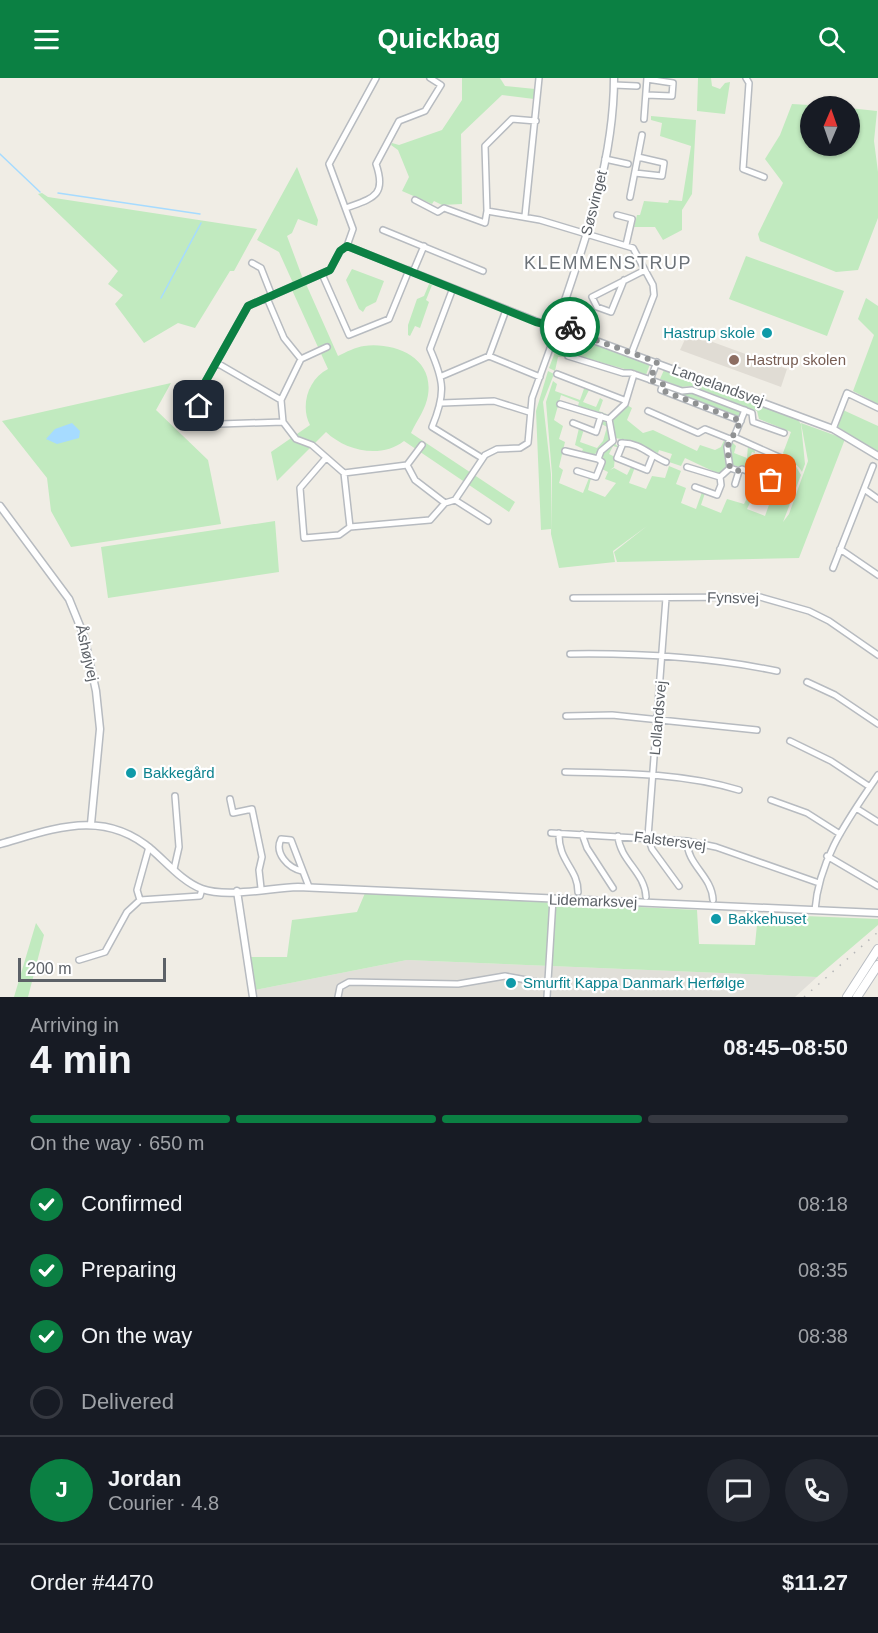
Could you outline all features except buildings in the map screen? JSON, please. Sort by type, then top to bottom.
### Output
[{"type":"main road","points":[[847,997],[878,949]]},
{"type":"main road","points":[[857,997],[878,965]]},
{"type":"street","points":[[283,422],[231,424],[214,422],[200,408],[198,400],[248,306],[330,270],[340,251],[347,246],[353,229],[329,164],[376,78]]},
{"type":"street","points":[[346,208],[373,198],[382,181],[376,164],[399,121],[425,111],[441,85],[430,78]]},
{"type":"street","points":[[525,216],[539,78]]},
{"type":"street","points":[[746,78],[749,83],[743,169],[764,177]]},
{"type":"street","points":[[644,119],[647,79],[673,83],[672,96],[646,95]]},
{"type":"street","name":"Søsvinget","points":[[561,315],[588,234],[605,159],[614,82],[637,87]]},
{"type":"street","points":[[415,200],[438,212],[444,208],[477,222],[485,223],[487,212],[485,146],[512,119],[536,121]]},
{"type":"street","points":[[630,197],[642,135]]},
{"type":"street","points":[[635,173],[662,176],[664,163],[638,157]]},
{"type":"street","name":"Søsvinget","points":[[605,159],[627,164]]},
{"type":"street","points":[[487,212],[525,216],[633,248],[653,285],[654,295],[632,352]]},
{"type":"street","name":"Søsvinget","points":[[617,215],[632,219],[626,245]]},
{"type":"street","points":[[383,230],[483,270]]},
{"type":"street","points":[[347,246],[544,324]]},
{"type":"street","points":[[322,274],[349,335],[389,319],[424,246]]},
{"type":"street","points":[[252,263],[261,268],[284,338],[301,358]]},
{"type":"street","points":[[624,280],[611,312],[597,308],[592,297],[624,280],[645,270]]},
{"type":"street","points":[[453,288],[430,349],[442,376],[442,403],[432,427],[482,458]]},
{"type":"street","points":[[489,356],[506,310]]},
{"type":"street","points":[[561,315],[568,321],[570,331],[564,339],[553,340],[546,335],[544,324],[550,316],[561,315]]},
{"type":"street","name":"Langelandsvej","points":[[570,331],[632,352],[833,429],[878,456]]},
{"type":"street","points":[[325,459],[300,488],[304,541],[339,535],[350,526],[430,520],[445,503],[455,500],[482,458],[493,450],[520,448],[528,443],[529,412],[553,340]]},
{"type":"street","points":[[327,347],[301,358],[281,400],[283,422],[292,435],[312,446],[344,473],[407,465],[422,445]]},
{"type":"street","points":[[442,376],[489,356],[540,377]]},
{"type":"street","points":[[568,356],[623,373],[634,374],[682,391],[692,390],[752,413],[753,422],[784,433]]},
{"type":"street","points":[[650,380],[657,362]]},
{"type":"street","points":[[217,363],[281,400]]},
{"type":"street","points":[[557,374],[624,400]]},
{"type":"street","points":[[609,419],[622,409],[634,374]]},
{"type":"street","points":[[663,384],[661,390],[741,421]]},
{"type":"street","points":[[833,429],[847,393],[878,408]]},
{"type":"street","points":[[442,403],[495,401],[529,412]]},
{"type":"street","points":[[560,404],[609,419]]},
{"type":"street","points":[[730,468],[727,447],[745,410]]},
{"type":"street","points":[[648,411],[698,433],[705,429],[781,458]]},
{"type":"street","points":[[573,423],[596,432],[601,416]]},
{"type":"street","points":[[609,419],[613,441]]},
{"type":"street","points":[[613,441],[666,462]]},
{"type":"street","points":[[598,459],[601,451],[613,441]]},
{"type":"street","points":[[622,443],[617,458],[647,470],[653,455]]},
{"type":"street","points":[[565,451],[602,462],[596,477],[577,471]]},
{"type":"street","points":[[407,465],[415,480],[445,503]]},
{"type":"street","points":[[687,466],[720,477]]},
{"type":"street","points":[[833,568],[873,466]]},
{"type":"street","points":[[730,468],[739,471],[742,469],[784,486]]},
{"type":"street","points":[[720,477],[730,468]]},
{"type":"street","points":[[735,483],[739,471]]},
{"type":"street","points":[[344,473],[350,526]]},
{"type":"street","points":[[695,487],[717,495],[721,485],[720,477]]},
{"type":"street","points":[[864,489],[878,499]]},
{"type":"street","points":[[455,500],[488,521]]},
{"type":"street","name":"Åshøjvej","points":[[0,506],[69,598],[84,636],[96,691],[100,729],[91,824]]},
{"type":"street","points":[[840,549],[878,575]]},
{"type":"street","name":"Fynsvej","points":[[573,598],[741,596],[781,601],[829,621],[878,655]]},
{"type":"street","name":"Lollandsvej","points":[[648,837],[666,598]]},
{"type":"street","points":[[570,654],[663,655],[733,662],[777,671]]},
{"type":"street","points":[[807,682],[835,695],[878,724]]},
{"type":"street","points":[[566,716],[658,719],[757,730]]},
{"type":"street","points":[[790,741],[817,753],[870,787]]},
{"type":"street","points":[[565,772],[652,776],[711,783],[739,790]]},
{"type":"street","points":[[815,910],[819,883],[827,856],[878,775]]},
{"type":"street","points":[[174,796],[179,847],[174,869]]},
{"type":"street","points":[[230,799],[233,813],[252,809],[262,857],[259,870],[261,888]]},
{"type":"street","points":[[771,800],[807,813],[840,834]]},
{"type":"street","points":[[856,808],[878,822]]},
{"type":"street","points":[[0,844],[73,824],[91,824],[123,833],[149,847],[202,889],[200,896],[140,900],[127,912],[105,952],[79,960]]},
{"type":"street","name":"Falstersvej","points":[[551,833],[687,841],[716,847],[819,883]]},
{"type":"street","points":[[559,833],[561,854],[576,877],[578,892]]},
{"type":"street","points":[[582,834],[587,848],[613,888]]},
{"type":"street","points":[[618,836],[622,853],[643,880],[646,897]]},
{"type":"street","points":[[648,837],[652,849],[679,886]]},
{"type":"street","points":[[302,871],[284,861],[278,847],[281,839],[291,840],[309,887]]},
{"type":"street","points":[[687,841],[689,856],[711,885],[713,900]]},
{"type":"street","points":[[140,900],[137,890],[149,847]]},
{"type":"street","points":[[827,856],[878,886]]},
{"type":"street","name":"Lidemarksvej","points":[[202,889],[219,892],[309,887],[878,913]]},
{"type":"street","points":[[237,891],[254,997]]},
{"type":"street","points":[[547,997],[553,899]]},
{"type":"street","points":[[338,997],[340,987],[349,982],[458,984],[505,976],[548,984]]},
{"type":"shaded area","name":"Hastrup skolen","points":[[688,333],[787,369],[781,387],[680,350]]},
{"type":"shaded area","points":[[407,960],[817,977],[795,997],[256,997],[255,990]]},
{"type":"green space","points":[[462,78],[500,78],[505,86],[535,89],[534,99],[502,95],[461,134],[462,204],[442,205],[434,201],[432,204],[402,191],[409,177],[398,150],[391,145],[392,143],[399,145],[442,130],[462,100]]},
{"type":"green space","points":[[698,78],[711,78],[712,86],[720,89],[725,83],[730,82],[725,114],[697,111]]},
{"type":"green space","points":[[792,104],[800,104],[800,156],[860,156],[860,109],[877,111],[874,141],[878,172],[878,218],[858,270],[836,272],[760,241],[758,234],[783,183],[765,159],[780,135]]},
{"type":"green space","points":[[651,116],[696,120],[692,194],[682,210],[682,230],[663,240],[655,227],[634,227],[637,215],[640,215],[644,201],[668,203],[669,200],[682,201],[691,146],[660,136],[662,123],[651,120]]},
{"type":"green space","points":[[297,167],[318,220],[317,226],[298,219],[292,233],[287,236],[303,279],[293,283],[279,252],[257,240]]},
{"type":"green space","points":[[42,193],[48,197],[257,229],[234,271],[230,271],[195,328],[178,323],[144,343],[115,304],[123,295],[108,284],[118,271],[38,194]]},
{"type":"green space","points":[[746,256],[844,291],[827,336],[729,299]]},
{"type":"green space","points":[[352,269],[384,281],[376,302],[366,307],[363,312],[359,309],[346,280]]},
{"type":"green space","points":[[306,284],[338,356],[358,347],[376,345],[399,350],[418,362],[425,371],[428,395],[411,433],[515,502],[509,512],[404,441],[385,450],[364,450],[343,444],[326,432],[277,481],[271,452],[310,425],[306,410],[308,394],[315,379],[328,369],[292,290]]},
{"type":"green space","points":[[429,284],[432,285],[426,300],[429,302],[420,328],[415,326],[410,336],[408,325],[417,299],[424,296]]},
{"type":"green space","points":[[866,298],[878,306],[878,404],[853,391],[874,335],[858,319]]},
{"type":"green space","points":[[557,318],[564,321],[567,328],[564,335],[557,338],[550,335],[547,328],[550,321]]},
{"type":"green space","points":[[579,338],[650,364],[646,375],[567,353],[564,357],[558,357],[555,371],[549,368],[555,352]]},
{"type":"green space","points":[[664,370],[797,419],[801,424],[805,464],[802,472],[783,453],[791,432],[759,419],[757,411],[692,386],[681,387],[660,379]]},
{"type":"green space","points":[[548,371],[554,374],[543,402],[551,474],[551,529],[541,530],[536,411]]},
{"type":"green space","points":[[553,381],[557,384],[555,391],[580,400],[585,386],[590,388],[583,402],[596,407],[600,398],[603,400],[599,411],[609,415],[578,406],[579,402],[561,395],[554,420],[563,426],[559,439],[565,442],[559,467],[563,470],[559,483],[583,493],[589,478],[591,478],[588,490],[605,497],[616,483],[605,479],[608,472],[602,469],[605,461],[602,456],[604,450],[614,443],[620,448],[613,446],[609,454],[615,457],[614,467],[610,470],[614,468],[627,475],[632,465],[635,467],[629,483],[646,489],[652,476],[665,478],[669,466],[681,471],[676,484],[686,488],[681,503],[696,509],[702,492],[705,493],[701,505],[721,513],[727,499],[744,504],[750,492],[754,494],[747,509],[765,516],[770,502],[780,505],[795,465],[801,475],[783,522],[789,514],[808,461],[801,423],[845,439],[799,558],[617,562],[614,552],[647,526],[613,551],[615,562],[559,568],[551,534],[552,474],[546,402]]},
{"type":"green space","points":[[171,383],[156,410],[208,460],[221,524],[71,547],[51,511],[47,478],[2,421]]},
{"type":"green space","points":[[665,387],[690,392],[740,410],[741,414],[738,416],[665,389]]},
{"type":"green space","points":[[627,405],[632,408],[627,420],[643,433],[653,430],[697,451],[700,445],[715,450],[721,447],[725,438],[730,439],[728,468],[719,474],[685,458],[681,466],[669,462],[672,454],[659,450],[658,453],[627,440],[615,438],[613,420]]},
{"type":"green space","points":[[843,410],[878,426],[878,453],[838,427]]},
{"type":"green space","points":[[602,418],[608,421],[610,439],[593,456],[575,445],[579,428],[584,429],[580,442],[597,448],[603,441],[607,427],[600,423]]},
{"type":"green space","points":[[732,442],[736,446],[734,453],[747,458],[748,445],[754,446],[755,453],[752,452],[747,465],[761,470],[765,461],[765,470],[776,475],[772,478],[733,465],[730,448]]},
{"type":"green space","points":[[275,521],[279,572],[108,598],[101,547]]},
{"type":"green space","points":[[365,893],[697,910],[699,944],[755,945],[758,914],[878,919],[878,925],[817,977],[407,960],[255,990],[251,957],[287,957],[292,920],[357,912]]},
{"type":"green space","points":[[36,923],[44,935],[28,997],[14,997]]},
{"type":"water","points":[[72,423],[80,431],[79,438],[57,444],[46,439],[55,429]]},
{"type":"waterway","points":[[0,154],[40,192]]},
{"type":"waterway","points":[[58,193],[200,214]]},
{"type":"waterway","points":[[161,298],[201,223]]},
{"type":"railway","points":[[804,997],[878,932]]},
{"type":"way so far","points":[[570,327],[570,331],[657,362],[650,380],[663,384],[661,390],[741,421],[727,447],[730,468],[739,471],[742,469],[771,480]]},
{"type":"place","name":"Hastrup skole","points":[[767,333]]},
{"type":"place","name":"Hastrup skolen","points":[[734,360]]},
{"type":"place","name":"Bakkegård","points":[[131,773]]},
{"type":"place","name":"Bakkehuset","points":[[716,919]]},
{"type":"place","name":"Smurfit Kappa Danmark Herfølge","points":[[511,983]]},
{"type":"district","name":"KLEMMENSTRUP","points":[[608,263]]},
{"type":"route","points":[[199,406],[198,395],[248,306],[330,270],[340,251],[347,246],[536,322],[544,324],[550,316],[561,315],[568,321],[570,327]]}]
